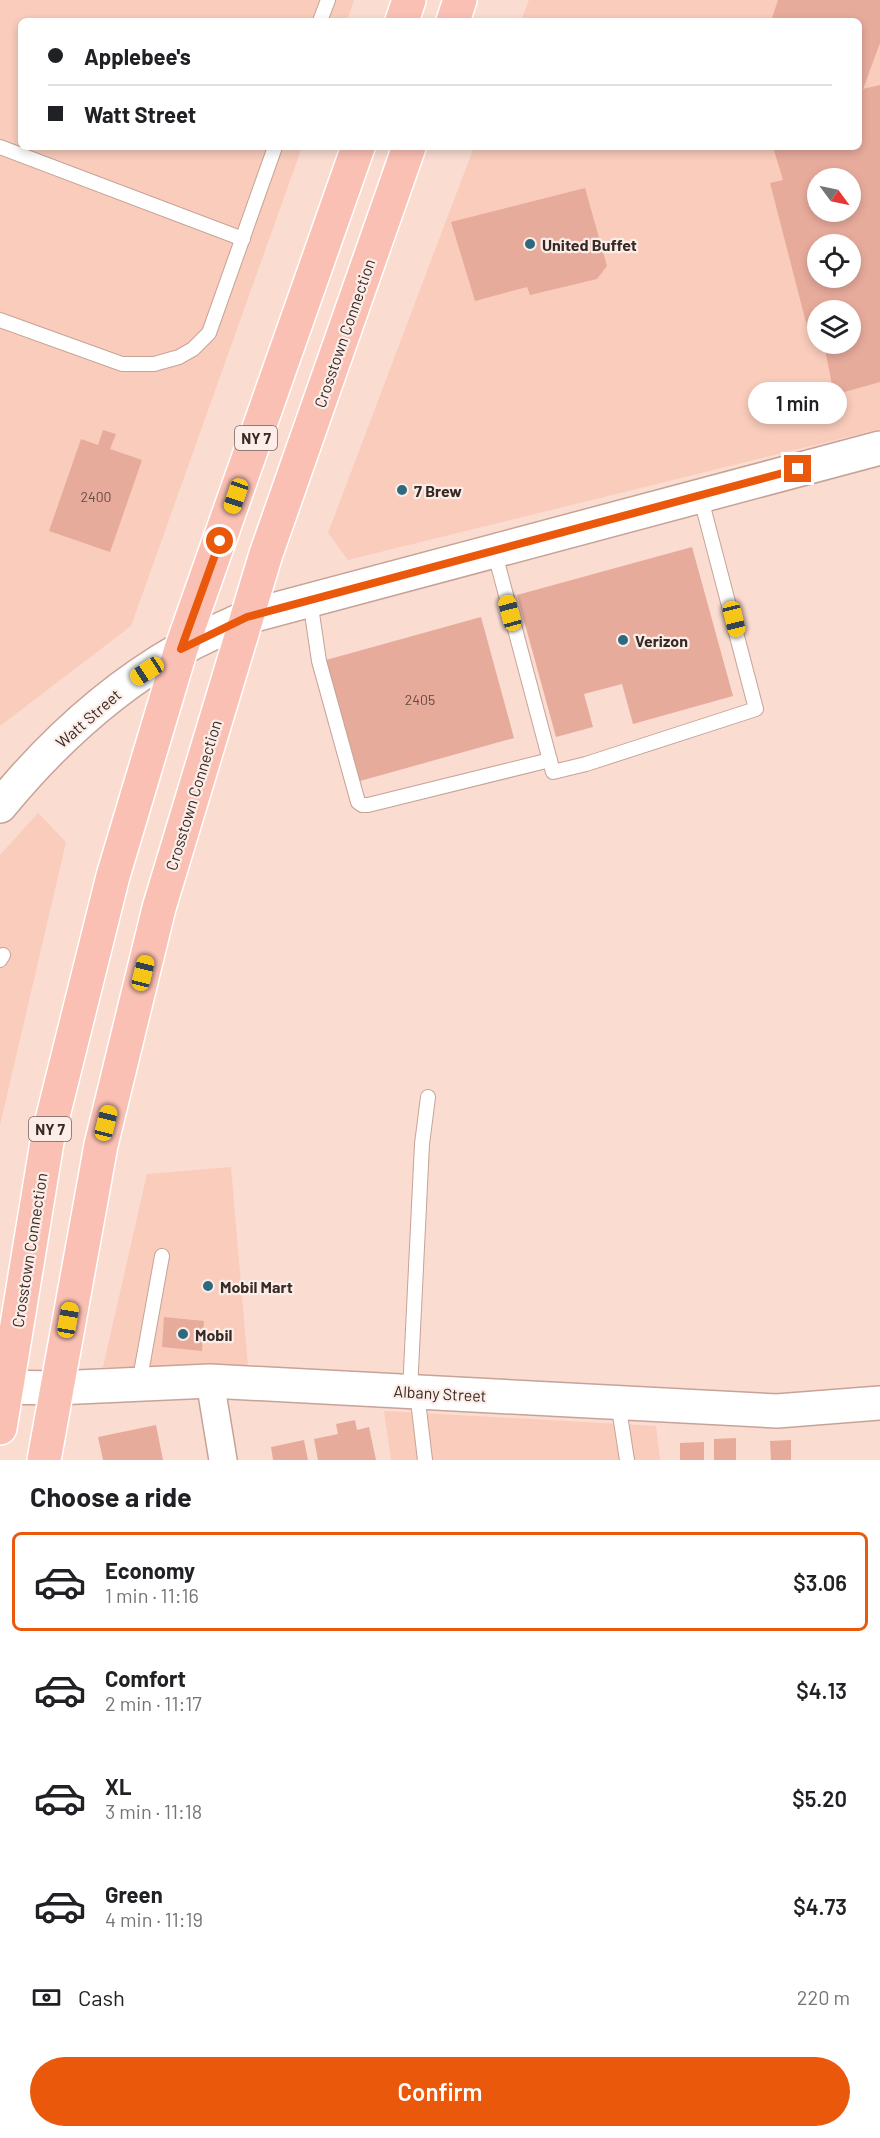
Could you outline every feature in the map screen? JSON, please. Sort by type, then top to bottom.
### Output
[{"type":"highway","points":[[403,18],[409,0]]},
{"type":"highway","points":[[454,18],[460,0]]},
{"type":"highway","name":"Crosstown Connection","points":[[0,1428],[3,1387],[48,1136],[113,876],[181,649],[357,150]]},
{"type":"highway","name":"Crosstown Connection","points":[[44,1460],[100,1144],[156,920],[266,554],[408,150]]},
{"type":"street","name":"Watt Street","points":[[0,806],[64,735],[114,693],[181,649],[247,617],[880,448]]},
{"type":"street","points":[[0,769],[64,735]]},
{"type":"street","name":"Albany Street","points":[[3,1387],[56,1388],[210,1381],[777,1411],[880,1403]]},
{"type":"street","points":[[210,1381],[223,1460]]},
{"type":"lane","points":[[321,18],[328,0]]},
{"type":"lane","points":[[0,147],[243,239]]},
{"type":"lane","points":[[0,320],[123,364],[154,364],[179,357],[192,349],[209,333],[274,150]]},
{"type":"lane","points":[[494,550],[553,772],[586,764],[756,709],[700,495]]},
{"type":"lane","points":[[310,600],[319,661],[358,801],[362,805],[549,760]]},
{"type":"lane","points":[[425,1460],[414,1392],[422,1144],[428,1097]]},
{"type":"lane","points":[[139,1384],[162,1256]]},
{"type":"lane","points":[[618,1402],[627,1460]]},
{"type":"shaded area","points":[[0,0],[354,0],[348,18],[18,18],[18,150],[301,150],[131,626],[0,726]]},
{"type":"shaded area","points":[[529,0],[880,0],[880,429],[348,560],[328,533],[473,150],[862,150],[862,18],[522,18]]},
{"type":"shaded area","points":[[38,813],[66,842],[0,1125],[0,855]]},
{"type":"shaded area","points":[[231,1167],[248,1367],[103,1367],[147,1174]]},
{"type":"shaded area","points":[[384,1411],[656,1426],[660,1460],[391,1460]]},
{"type":"building","points":[[778,0],[880,0],[880,43],[863,89],[880,85],[880,382],[834,395],[826,354],[861,354],[861,300],[807,300],[807,326],[770,183],[783,180],[774,150],[862,150],[862,18],[772,18]]},
{"type":"building","name":"United Buffet","points":[[585,188],[607,266],[597,279],[530,295],[527,287],[475,301],[451,222]]},
{"type":"building","points":[[103,430],[116,434],[110,449],[142,460],[110,552],[49,531],[81,439],[98,445]]},
{"type":"building","name":"Verizon","points":[[692,547],[733,696],[633,724],[622,684],[584,694],[593,727],[556,737],[517,595]]},
{"type":"building","points":[[481,617],[514,738],[360,781],[326,660]]},
{"type":"building","name":"Mobil","points":[[164,1317],[204,1321],[202,1351],[162,1347]]},
{"type":"building","points":[[355,1420],[357,1430],[369,1427],[376,1460],[318,1460],[314,1439],[338,1434],[336,1424]]},
{"type":"building","points":[[156,1425],[163,1460],[103,1460],[98,1437]]},
{"type":"building","points":[[736,1438],[736,1460],[714,1460],[714,1439]]},
{"type":"building","points":[[304,1440],[308,1460],[273,1460],[271,1447]]},
{"type":"building","points":[[791,1440],[791,1460],[771,1460],[770,1441]]},
{"type":"building","points":[[704,1442],[704,1460],[680,1460],[680,1443]]},
{"type":"place","name":"United Buffet","points":[[530,244]]},
{"type":"place","name":"7 Brew","points":[[402,490]]},
{"type":"place","name":"Verizon","points":[[623,640]]},
{"type":"place","name":"Mobil Mart","points":[[208,1286]]},
{"type":"place","name":"Mobil","points":[[183,1334]]},
{"type":"route","points":[[220,541],[181,649],[247,617],[798,469]]}]
